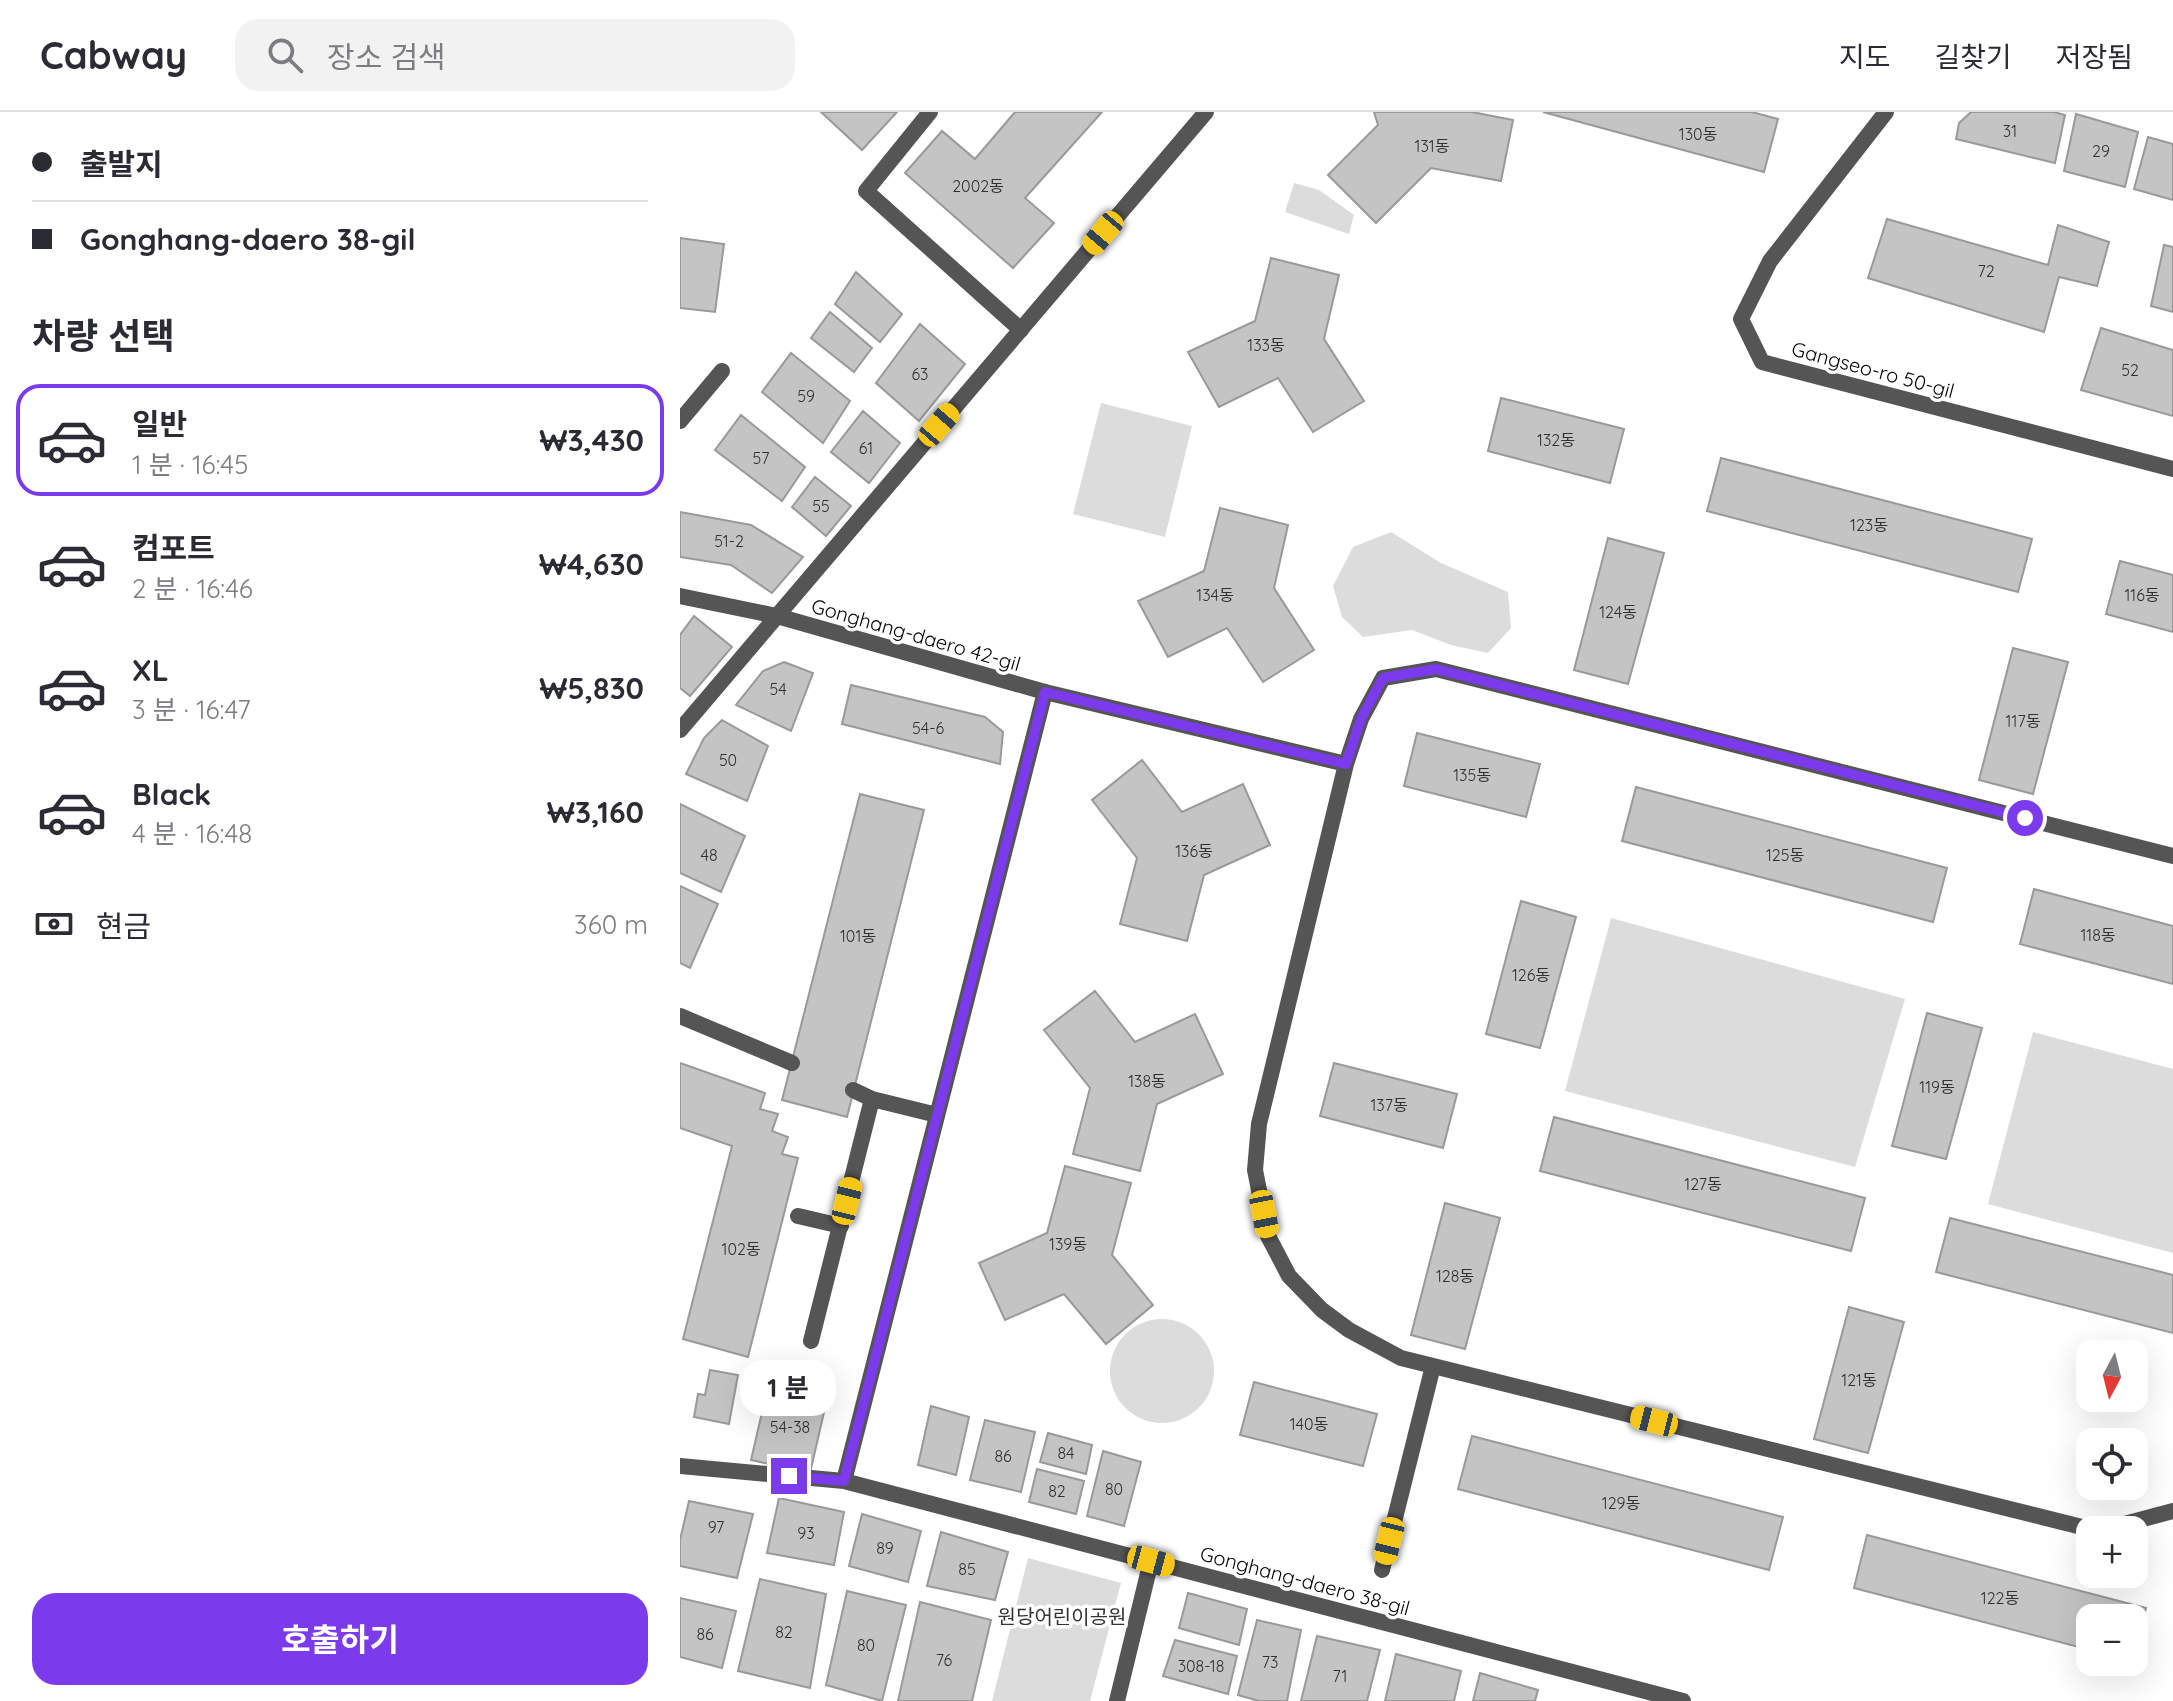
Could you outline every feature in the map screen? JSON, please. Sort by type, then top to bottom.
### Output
[{"type":"street","points":[[930,112],[866,191],[1021,330]]},
{"type":"street","name":"Gonghang-daero 42-gil","points":[[680,730],[1206,112]]},
{"type":"street","name":"Gangseo-ro 50-gil","points":[[1886,112],[1770,261],[1741,319],[1762,362],[2173,469]]},
{"type":"street","points":[[680,421],[722,371]]},
{"type":"street","points":[[680,596],[777,616]]},
{"type":"street","name":"Gonghang-daero 42-gil","points":[[777,616],[1045,692],[1346,764]]},
{"type":"street","points":[[2076,1526],[1401,1358],[1349,1330],[1322,1310],[1289,1276],[1268,1236],[1255,1170],[1259,1124],[1346,764],[1361,719],[1383,678],[1436,669],[2173,856]]},
{"type":"street","points":[[844,1481],[1045,692]]},
{"type":"street","points":[[680,1016],[792,1063]]},
{"type":"street","points":[[853,1090],[872,1099],[937,1115]]},
{"type":"street","points":[[811,1341],[872,1099]]},
{"type":"street","points":[[798,1216],[841,1226]]},
{"type":"street","points":[[1382,1570],[1433,1366]]},
{"type":"street","name":"Gonghang-daero 38-gil","points":[[680,1466],[844,1481],[1683,1701]]},
{"type":"street","points":[[2148,1518],[2173,1511]]},
{"type":"street","points":[[1117,1701],[1151,1561]]},
{"type":"green space","points":[[1294,183],[1319,190],[1354,215],[1349,234],[1285,212]]},
{"type":"green space","points":[[1101,403],[1192,426],[1165,537],[1073,514]]},
{"type":"green space","points":[[1391,532],[1441,563],[1508,592],[1511,628],[1488,653],[1451,645],[1412,630],[1363,637],[1342,617],[1333,586],[1353,547]]},
{"type":"green space","points":[[1611,918],[1905,999],[1855,1167],[1565,1091]]},
{"type":"green space","points":[[2033,1032],[2173,1069],[2173,1253],[1988,1204]]},
{"type":"green space","points":[[1162,1319],[1182,1323],[1199,1334],[1210,1351],[1214,1371],[1210,1391],[1199,1408],[1182,1419],[1162,1423],[1142,1419],[1125,1408],[1114,1391],[1110,1371],[1114,1351],[1125,1334],[1142,1323]]},
{"type":"green space","name":"원당어린이공원","points":[[1028,1558],[1121,1583],[1090,1701],[992,1701]]},
{"type":"building","points":[[821,112],[897,112],[862,150]]},
{"type":"building","points":[[1015,112],[1102,112],[1025,198],[1054,223],[1013,268],[905,173],[942,131],[975,159]]},
{"type":"building","points":[[1374,112],[1472,112],[1513,120],[1501,181],[1431,168],[1376,223],[1328,175],[1378,125]]},
{"type":"building","points":[[1543,112],[1752,112],[1778,119],[1764,172]]},
{"type":"building","points":[[1971,112],[2054,112],[2065,115],[2055,163],[1956,139],[1959,123]]},
{"type":"building","points":[[2076,114],[2138,132],[2125,187],[2064,171]]},
{"type":"building","points":[[2148,137],[2173,144],[2173,200],[2134,189]]},
{"type":"building","points":[[1887,219],[2048,265],[2058,225],[2109,242],[2097,286],[2059,277],[2044,332],[1868,278]]},
{"type":"building","points":[[680,238],[724,244],[715,312],[680,308]]},
{"type":"building","points":[[2164,245],[2173,247],[2173,312],[2151,306]]},
{"type":"building","points":[[1271,258],[1339,275],[1324,339],[1364,401],[1313,432],[1278,378],[1219,407],[1188,352],[1255,321]]},
{"type":"building","points":[[856,272],[902,314],[880,342],[835,304]]},
{"type":"building","points":[[830,312],[872,348],[854,372],[811,338]]},
{"type":"building","points":[[920,324],[965,364],[919,421],[876,383]]},
{"type":"building","points":[[2101,328],[2173,350],[2173,416],[2081,390]]},
{"type":"building","points":[[791,353],[850,401],[823,443],[762,392]]},
{"type":"building","points":[[1501,398],[1624,429],[1610,483],[1488,451]]},
{"type":"building","points":[[863,411],[900,443],[869,483],[831,452]]},
{"type":"building","points":[[741,415],[805,467],[782,501],[715,450]]},
{"type":"building","points":[[1721,458],[2032,539],[2018,592],[1707,511]]},
{"type":"building","points":[[815,477],[851,506],[826,536],[792,507]]},
{"type":"building","points":[[1220,508],[1288,525],[1274,588],[1314,650],[1263,682],[1227,628],[1168,657],[1138,601],[1204,571]]},
{"type":"building","points":[[680,512],[751,525],[803,557],[772,593],[731,565],[680,557]]},
{"type":"building","points":[[1608,538],[1664,553],[1628,684],[1574,670]]},
{"type":"building","points":[[2120,561],[2173,575],[2173,632],[2106,614]]},
{"type":"building","points":[[694,616],[732,647],[690,696],[680,688],[680,635]]},
{"type":"building","points":[[2013,648],[2068,662],[2033,794],[1979,780]]},
{"type":"building","points":[[784,662],[813,673],[791,731],[736,705],[763,671]]},
{"type":"building","points":[[851,685],[985,717],[1003,732],[1000,764],[842,724]]},
{"type":"building","points":[[722,720],[768,746],[747,801],[686,774],[704,738]]},
{"type":"building","points":[[1417,733],[1540,764],[1526,817],[1404,786]]},
{"type":"building","points":[[1142,760],[1182,812],[1243,784],[1270,845],[1204,875],[1187,941],[1120,924],[1137,858],[1092,800]]},
{"type":"building","points":[[1636,787],[1947,868],[1933,922],[1622,841]]},
{"type":"building","points":[[860,794],[924,810],[847,1117],[782,1100]]},
{"type":"building","points":[[680,804],[745,836],[721,892],[680,873]]},
{"type":"building","points":[[680,886],[718,904],[690,968],[680,963]]},
{"type":"building","points":[[2034,889],[2173,926],[2173,984],[2020,944]]},
{"type":"building","points":[[1521,901],[1576,917],[1540,1048],[1486,1034]]},
{"type":"building","points":[[1095,991],[1135,1042],[1195,1014],[1223,1074],[1157,1104],[1140,1171],[1073,1154],[1090,1088],[1044,1030]]},
{"type":"building","points":[[1927,1013],[1982,1028],[1946,1159],[1892,1146]]},
{"type":"building","points":[[680,1063],[765,1093],[760,1109],[778,1114],[772,1131],[788,1137],[782,1154],[798,1158],[748,1357],[683,1339],[732,1146],[680,1128]]},
{"type":"building","points":[[1334,1063],[1457,1094],[1443,1148],[1320,1116]]},
{"type":"building","points":[[1554,1117],[1865,1198],[1851,1251],[1540,1171]]},
{"type":"building","points":[[1065,1166],[1131,1183],[1112,1255],[1153,1305],[1106,1344],[1064,1294],[1005,1320],[979,1263],[1047,1233]]},
{"type":"building","points":[[1445,1203],[1500,1218],[1465,1349],[1411,1335]]},
{"type":"building","points":[[1950,1218],[2173,1275],[2173,1333],[1936,1272]]},
{"type":"building","points":[[1849,1307],[1904,1322],[1868,1453],[1814,1439]]},
{"type":"building","points":[[710,1370],[738,1375],[729,1424],[694,1417],[698,1394],[705,1395]]},
{"type":"building","points":[[769,1382],[828,1395],[810,1473],[751,1460]]},
{"type":"building","points":[[1254,1382],[1377,1414],[1363,1466],[1240,1435]]},
{"type":"building","points":[[931,1406],[969,1417],[956,1475],[918,1465]]},
{"type":"building","points":[[985,1420],[1035,1432],[1021,1492],[970,1480]]},
{"type":"building","points":[[1048,1433],[1092,1445],[1086,1474],[1040,1462]]},
{"type":"building","points":[[1472,1436],[1783,1517],[1769,1570],[1458,1489]]},
{"type":"building","points":[[1103,1451],[1141,1462],[1124,1526],[1087,1516]]},
{"type":"building","points":[[1037,1469],[1084,1481],[1076,1514],[1029,1502]]},
{"type":"building","points":[[779,1498],[844,1512],[834,1565],[767,1553]]},
{"type":"building","points":[[689,1501],[753,1514],[737,1578],[680,1566],[680,1540]]},
{"type":"building","points":[[862,1514],[921,1531],[908,1582],[849,1566]]},
{"type":"building","points":[[941,1532],[1008,1552],[995,1600],[927,1586]]},
{"type":"building","points":[[1867,1535],[2131,1604],[2076,1604],[2076,1646],[1854,1588]]},
{"type":"building","points":[[760,1579],[826,1594],[810,1688],[738,1671]]},
{"type":"building","points":[[847,1591],[906,1605],[882,1701],[826,1685]]},
{"type":"building","points":[[1188,1593],[1247,1609],[1239,1645],[1179,1628]]},
{"type":"building","points":[[680,1598],[736,1611],[722,1668],[680,1657]]},
{"type":"building","points":[[920,1602],[991,1620],[972,1701],[898,1701]]},
{"type":"building","points":[[1257,1620],[1301,1630],[1287,1701],[1259,1701],[1238,1695]]},
{"type":"building","points":[[1317,1636],[1380,1650],[1367,1701],[1301,1701]]},
{"type":"building","points":[[1175,1640],[1237,1656],[1228,1694],[1163,1676]]},
{"type":"building","points":[[1396,1654],[1461,1671],[1454,1701],[1385,1701]]},
{"type":"building","points":[[1480,1673],[1538,1690],[1535,1701],[1473,1701]]},
{"type":"route","points":[[789,1476],[844,1481],[1045,692],[1346,764],[1361,719],[1383,678],[1436,669],[2025,818]]}]
